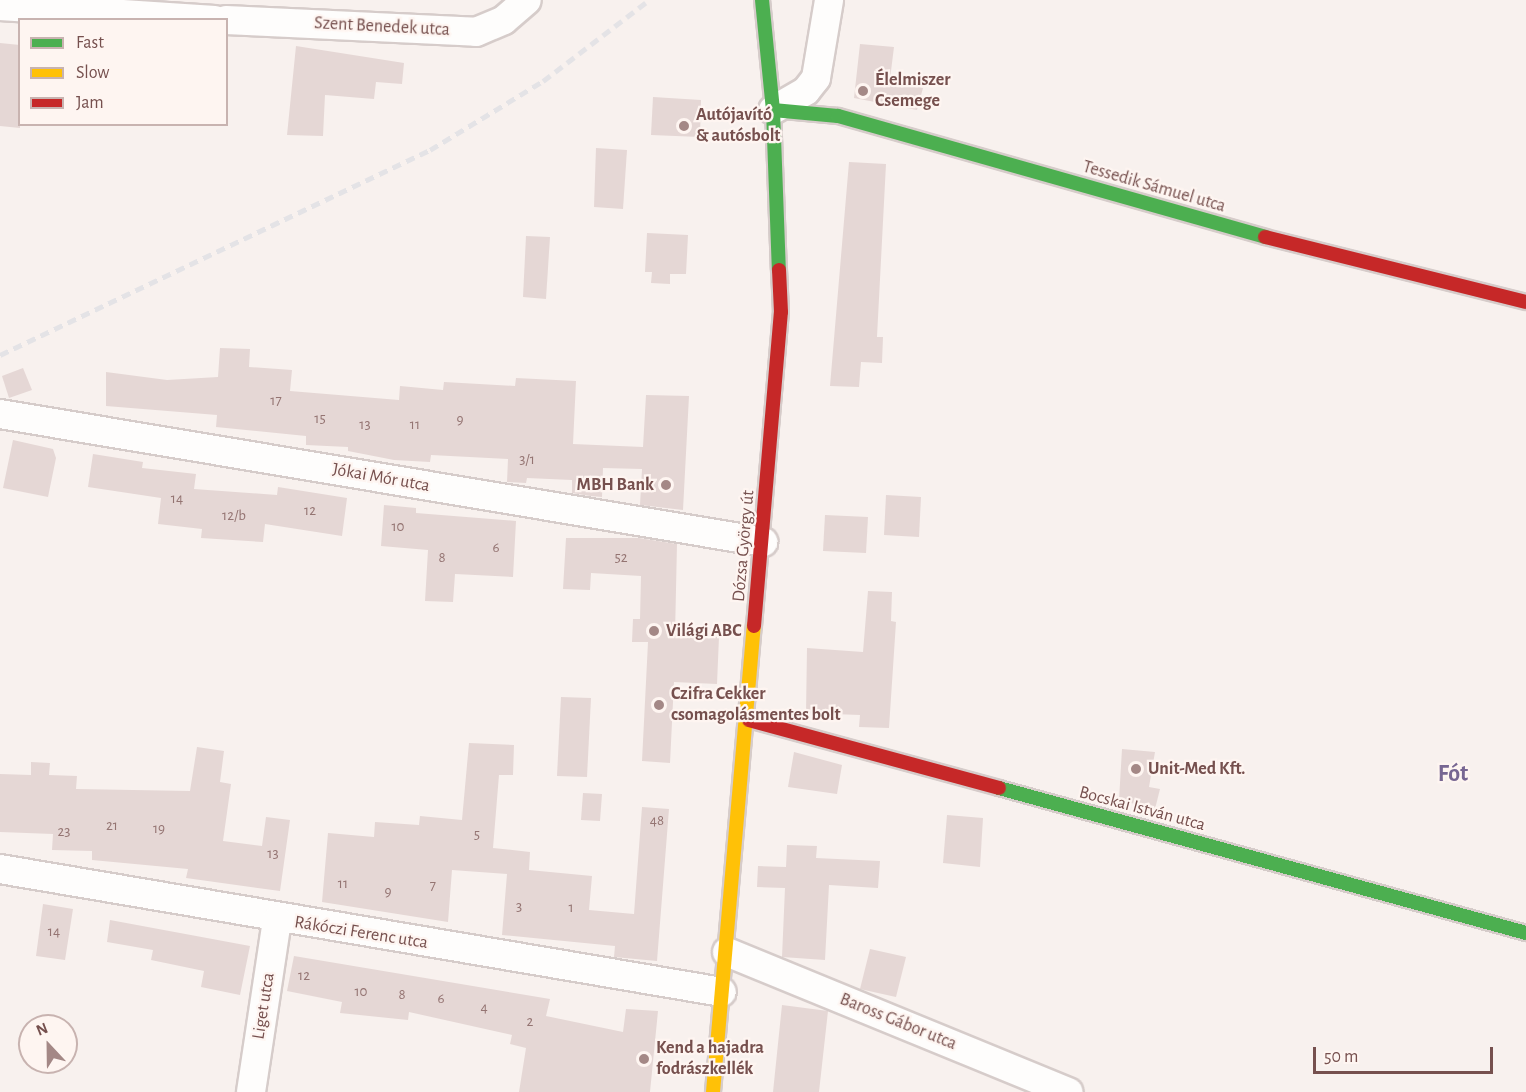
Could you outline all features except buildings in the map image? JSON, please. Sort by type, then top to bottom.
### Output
[{"type":"street","points":[[200,18],[202,0]]},
{"type":"street","name":"Szent Benedek utca","points":[[228,20],[476,32],[504,20],[527,0]]},
{"type":"street","name":"Dózsa György út","points":[[713,1092],[749,720],[781,312],[773,110],[762,0]]},
{"type":"street","points":[[773,110],[798,96],[816,78],[829,0]]},
{"type":"street","points":[[0,6],[185,18]]},
{"type":"street","name":"Tessedik Sámuel utca","points":[[773,110],[837,116],[1260,236],[1526,302]]},
{"type":"street","name":"Jókai Mór utca","points":[[0,414],[763,542]]},
{"type":"street","name":"Bocskai István utca","points":[[749,720],[1526,933]]},
{"type":"street","name":"Rákóczi Ferenc utca","points":[[0,869],[277,920],[722,992]]},
{"type":"street","name":"Liget utca","points":[[251,1092],[277,920]]},
{"type":"street","name":"Baross Gábor utca","points":[[727,952],[1068,1092]]},
{"type":"railway","points":[[0,355],[430,150],[543,81],[649,0]]},
{"type":"traffic: fast","points":[[762,0],[773,110],[779,270]]},
{"type":"traffic: fast","points":[[773,110],[838,116],[1265,237]]},
{"type":"traffic: fast","points":[[999,788],[1526,933]]},
{"type":"traffic: slow","points":[[713,1092],[754,626]]},
{"type":"traffic: jam","points":[[1265,237],[1526,302]]},
{"type":"traffic: jam","points":[[754,626],[781,312],[779,270]]},
{"type":"traffic: jam","points":[[749,720],[999,788]]},
{"type":"place","name":"Élelmiszer Csemege","points":[[863,91]]},
{"type":"place","name":"Autójavító & autósbolt","points":[[684,126]]},
{"type":"place","name":"MBH Bank","points":[[666,485]]},
{"type":"place","name":"Világi ABC","points":[[654,631]]},
{"type":"place","name":"Czifra Cekker csomagolásmentes bolt","points":[[659,705]]},
{"type":"place","name":"Unit-Med Kft.","points":[[1136,769]]},
{"type":"place","name":"Kend a hajadra fodrászkellék","points":[[644,1059]]},
{"type":"district","name":"Fót","points":[[1453,775]]}]
